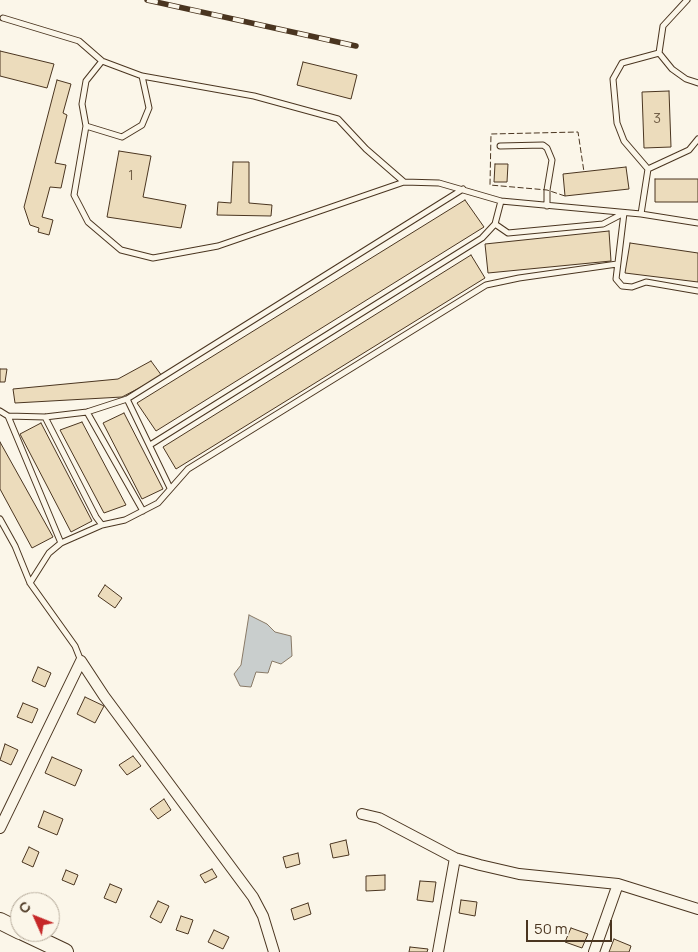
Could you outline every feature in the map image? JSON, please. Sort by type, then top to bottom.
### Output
[{"type":"main road","points":[[45,942],[65,952]]},
{"type":"street","points":[[0,828],[81,661]]},
{"type":"street","points":[[81,661],[104,696],[253,897],[263,916],[274,952]]},
{"type":"street","points":[[362,814],[380,818],[455,858],[519,874],[618,884],[698,909]]},
{"type":"street","points":[[438,952],[455,858]]},
{"type":"street","points":[[594,952],[618,884]]},
{"type":"lane","points":[[687,0],[663,26],[659,53],[672,69],[686,79],[698,83]]},
{"type":"lane","points":[[3,18],[79,41],[102,61],[142,76],[254,96],[338,119],[366,149],[404,182]]},
{"type":"lane","points":[[641,214],[648,169],[624,140],[617,123],[613,79],[622,63],[659,53]]},
{"type":"lane","points":[[102,61],[86,81],[82,104],[86,126],[74,194],[88,222],[121,250],[153,258],[218,246],[404,182],[439,183],[501,201],[641,214],[698,223]]},
{"type":"lane","points":[[86,126],[122,137],[142,125],[149,108],[142,76]]},
{"type":"lane","points":[[648,169],[689,150],[698,138]]},
{"type":"lane","points":[[500,146],[543,145],[547,148],[552,160],[547,190],[547,206]]},
{"type":"lane","points":[[0,411],[8,416],[45,417],[87,412],[127,400],[463,189]]},
{"type":"lane","points":[[150,445],[482,238],[495,224],[501,201]]},
{"type":"lane","points":[[495,224],[508,233],[603,224],[624,213]]},
{"type":"lane","points":[[624,213],[616,279],[622,286],[632,287],[646,282],[698,291]]},
{"type":"lane","points":[[30,583],[49,553],[61,543],[102,525],[125,520],[158,503],[188,469],[486,285],[519,278],[617,264]]},
{"type":"lane","points":[[127,400],[170,488]]},
{"type":"lane","points":[[87,412],[143,511]]},
{"type":"lane","points":[[8,416],[61,543]]},
{"type":"lane","points":[[45,417],[96,517],[102,525]]},
{"type":"lane","points":[[0,519],[15,546],[30,583],[74,646],[81,661]]},
{"type":"shaded area","points":[[249,615],[267,624],[275,632],[291,636],[292,656],[281,664],[272,661],[268,673],[256,672],[251,687],[240,686],[234,674],[241,665]]},
{"type":"building","points":[[0,51],[54,64],[47,88],[0,76]]},
{"type":"building","points":[[303,62],[357,75],[351,99],[297,85]]},
{"type":"building","points":[[57,80],[71,84],[63,113],[67,115],[55,163],[66,165],[61,188],[50,187],[42,217],[53,220],[49,235],[38,232],[39,228],[30,225],[24,207]]},
{"type":"building","points":[[669,91],[671,147],[644,148],[642,92]]},
{"type":"building","points":[[119,151],[151,156],[143,197],[186,205],[181,228],[107,217]]},
{"type":"building","points":[[233,162],[249,162],[249,203],[272,205],[271,216],[217,215],[218,202],[231,203]]},
{"type":"building","points":[[495,164],[508,164],[507,182],[494,182]]},
{"type":"building","points":[[626,167],[629,189],[565,196],[563,174]]},
{"type":"building","points":[[655,179],[698,179],[698,202],[655,202]]},
{"type":"building","points":[[465,200],[484,227],[156,431],[137,403]]},
{"type":"building","points":[[609,231],[611,261],[488,273],[485,244]]},
{"type":"building","points":[[630,243],[698,253],[698,282],[625,273]]},
{"type":"building","points":[[471,255],[485,278],[176,469],[163,447]]},
{"type":"building","points":[[151,361],[162,376],[122,397],[15,403],[13,389],[118,379]]},
{"type":"building","points":[[0,369],[7,369],[5,382],[0,382]]},
{"type":"building","points":[[124,413],[163,489],[142,499],[103,423]]},
{"type":"building","points":[[82,422],[126,505],[104,513],[60,430]]},
{"type":"building","points":[[41,423],[92,521],[71,532],[20,434]]},
{"type":"building","points":[[0,442],[53,537],[32,548],[0,489]]},
{"type":"building","points":[[105,585],[122,598],[115,608],[98,596]]},
{"type":"building","points":[[38,667],[51,673],[45,687],[32,681]]},
{"type":"building","points":[[85,697],[104,706],[95,723],[77,714]]},
{"type":"building","points":[[23,703],[38,709],[32,723],[17,717]]},
{"type":"building","points":[[5,744],[18,750],[11,765],[0,760]]},
{"type":"building","points":[[133,756],[141,766],[127,775],[119,765]]},
{"type":"building","points":[[52,757],[82,770],[75,786],[45,773]]},
{"type":"building","points":[[164,799],[171,810],[158,819],[150,809]]},
{"type":"building","points":[[44,811],[63,819],[57,835],[38,827]]},
{"type":"building","points":[[346,840],[349,855],[333,858],[330,844]]},
{"type":"building","points":[[29,847],[39,852],[33,867],[22,862]]},
{"type":"building","points":[[298,853],[300,864],[286,868],[283,857]]},
{"type":"building","points":[[212,869],[217,877],[205,883],[200,875]]},
{"type":"building","points":[[66,870],[78,875],[74,885],[62,880]]},
{"type":"building","points":[[385,875],[385,890],[366,891],[366,876]]},
{"type":"building","points":[[420,881],[436,882],[433,902],[417,900]]},
{"type":"building","points":[[110,884],[122,889],[116,903],[104,898]]},
{"type":"building","points":[[461,900],[477,902],[475,916],[459,913]]},
{"type":"building","points":[[158,901],[169,906],[161,923],[150,917]]},
{"type":"building","points":[[308,903],[311,914],[294,920],[291,909]]},
{"type":"building","points":[[181,916],[193,920],[188,934],[176,930]]},
{"type":"building","points":[[571,928],[588,934],[582,948],[565,942]]},
{"type":"building","points":[[214,930],[229,937],[223,949],[208,942]]},
{"type":"building","points":[[614,939],[631,946],[629,952],[609,952]]},
{"type":"building","points":[[410,947],[428,949],[427,952],[409,952]]},
{"type":"railway","points":[[147,0],[356,46]]},
{"type":"fence","points":[[565,196],[547,190],[490,185],[491,134],[578,132],[584,172]]}]
